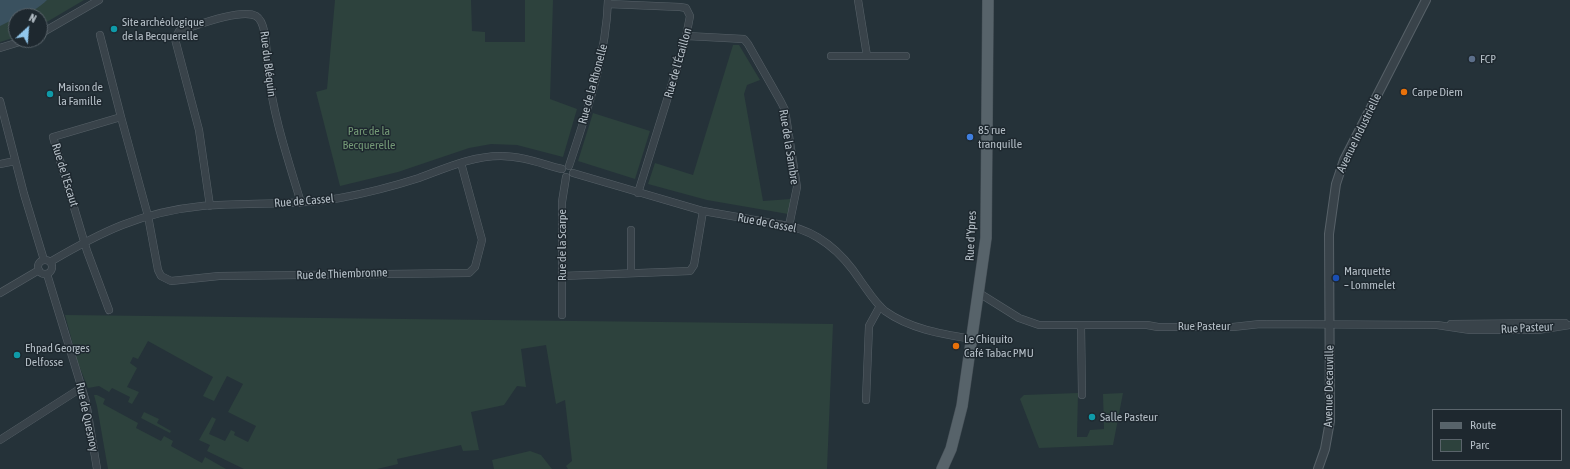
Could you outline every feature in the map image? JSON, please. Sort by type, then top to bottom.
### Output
[{"type":"main road","name":"Rue d'Ypres","points":[[942,469],[951,449],[960,414],[979,293],[986,231],[988,0]]},
{"type":"street","points":[[48,29],[99,0]]},
{"type":"street","points":[[858,0],[867,56]]},
{"type":"street","name":"Avenue Industrielle","points":[[1330,325],[1329,234],[1338,172],[1426,0]]},
{"type":"street","name":"Rue de l'Écaillon","points":[[608,2],[686,8],[690,16],[687,36],[638,193]]},
{"type":"street","name":"Rue de la Rhonelle","points":[[566,168],[601,64],[606,38],[608,2]]},
{"type":"street","name":"Rue du Bléquin","points":[[210,206],[200,130],[175,39],[179,31],[246,13],[257,17],[263,25],[269,80],[276,118],[300,203]]},
{"type":"street","points":[[100,35],[148,216]]},
{"type":"street","name":"Rue de la Sambre","points":[[687,36],[744,39],[781,102],[785,110],[797,187],[789,226]]},
{"type":"street","points":[[831,56],[906,56]]},
{"type":"street","points":[[0,101],[15,161],[47,261],[52,269],[47,274],[43,274],[39,270],[39,264],[47,261]]},
{"type":"street","name":"Rue de l'Escaut","points":[[84,242],[53,137],[121,117]]},
{"type":"street","name":"Rue de Cassel","points":[[47,261],[113,228],[148,216],[178,209],[210,206],[300,203],[340,198],[376,190],[476,158],[507,156],[566,168]]},
{"type":"street","points":[[0,164],[15,161]]},
{"type":"street","name":"Rue de Thiembronne","points":[[148,216],[158,270],[161,276],[171,281],[220,276],[469,273],[475,267],[482,240],[461,163]]},
{"type":"street","points":[[566,168],[573,169],[573,173],[571,176],[566,177],[563,173],[566,168]]},
{"type":"street","name":"Rue de Cassel","points":[[573,173],[703,212],[789,226],[815,236],[836,250],[850,264],[880,306],[897,318],[926,330],[972,340]]},
{"type":"street","name":"Rue de la Scarpe","points":[[562,315],[563,197],[566,177]]},
{"type":"street","points":[[562,276],[631,272],[683,272],[693,269],[703,212]]},
{"type":"street","points":[[631,230],[631,272]]},
{"type":"street","points":[[84,242],[109,310]]},
{"type":"street","points":[[0,292],[39,270]]},
{"type":"street","name":"Rue de Quesnoy","points":[[47,274],[82,388],[88,413],[97,469]]},
{"type":"street","name":"Rue Pasteur","points":[[979,293],[1019,318],[1035,324],[1233,326],[1260,324],[1570,324]]},
{"type":"street","points":[[866,400],[869,326],[880,306]]},
{"type":"street","points":[[1081,325],[1082,395]]},
{"type":"street","name":"Avenue Decauville","points":[[1318,469],[1326,443],[1330,421],[1330,325]]},
{"type":"street","points":[[0,440],[82,388]]},
{"type":"green space","points":[[0,0],[84,0],[48,21],[48,8],[8,8],[8,40],[0,42]]},
{"type":"green space","name":"Parc de la Becquerelle","points":[[335,0],[471,0],[472,31],[485,32],[485,42],[525,42],[525,0],[553,0],[550,99],[577,109],[563,157],[517,145],[491,144],[469,148],[398,172],[340,186],[316,92],[327,89]]},
{"type":"green space","points":[[733,45],[739,45],[760,80],[747,85],[744,94],[763,201],[791,199],[788,214],[707,200],[648,184],[655,163],[693,175]]},
{"type":"green space","points":[[593,113],[650,131],[635,179],[578,161]]},
{"type":"green space","points":[[65,315],[833,324],[827,469],[568,469],[566,466],[572,461],[565,400],[556,404],[546,345],[521,349],[526,387],[517,386],[504,405],[471,412],[479,450],[463,451],[461,445],[397,459],[398,464],[377,469],[244,469],[207,451],[210,445],[199,440],[212,417],[216,419],[209,434],[225,441],[231,430],[235,432],[234,435],[248,442],[256,426],[228,412],[243,384],[227,376],[214,401],[203,396],[213,377],[148,341],[138,359],[133,357],[130,363],[137,368],[127,387],[139,392],[132,404],[128,402],[130,397],[112,388],[109,392],[99,386],[88,388],[78,363]]},
{"type":"green space","points":[[1078,393],[1077,437],[1087,437],[1090,430],[1104,429],[1103,394],[1123,393],[1113,445],[1039,448],[1020,399],[1024,395]]},
{"type":"green space","points":[[94,395],[105,399],[103,404],[138,423],[136,428],[161,441],[164,436],[173,441],[171,446],[202,463],[205,457],[226,469],[108,469]]},
{"type":"green space","points":[[144,412],[159,419],[157,423],[171,431],[170,433],[141,418]]},
{"type":"green space","points":[[530,451],[541,455],[552,469],[494,469],[492,460]]},
{"type":"water","points":[[0,0],[47,0],[37,8],[8,8],[8,22],[0,26]]},
{"type":"place","name":"Site archéologique de la Becquerelle","points":[[114,29]]},
{"type":"place","name":"FCP","points":[[1472,59]]},
{"type":"place","name":"Carpe Diem","points":[[1404,92]]},
{"type":"place","name":"Maison de la Famille","points":[[50,94]]},
{"type":"place","name":"85 rue tranquille","points":[[970,137]]},
{"type":"place","name":"Marquette – Lommelet","points":[[1336,278]]},
{"type":"place","name":"Le Chiquito Café Tabac PMU","points":[[956,346]]},
{"type":"place","name":"Ehpad Georges Delfosse","points":[[17,355]]},
{"type":"place","name":"Salle Pasteur","points":[[1092,417]]}]
